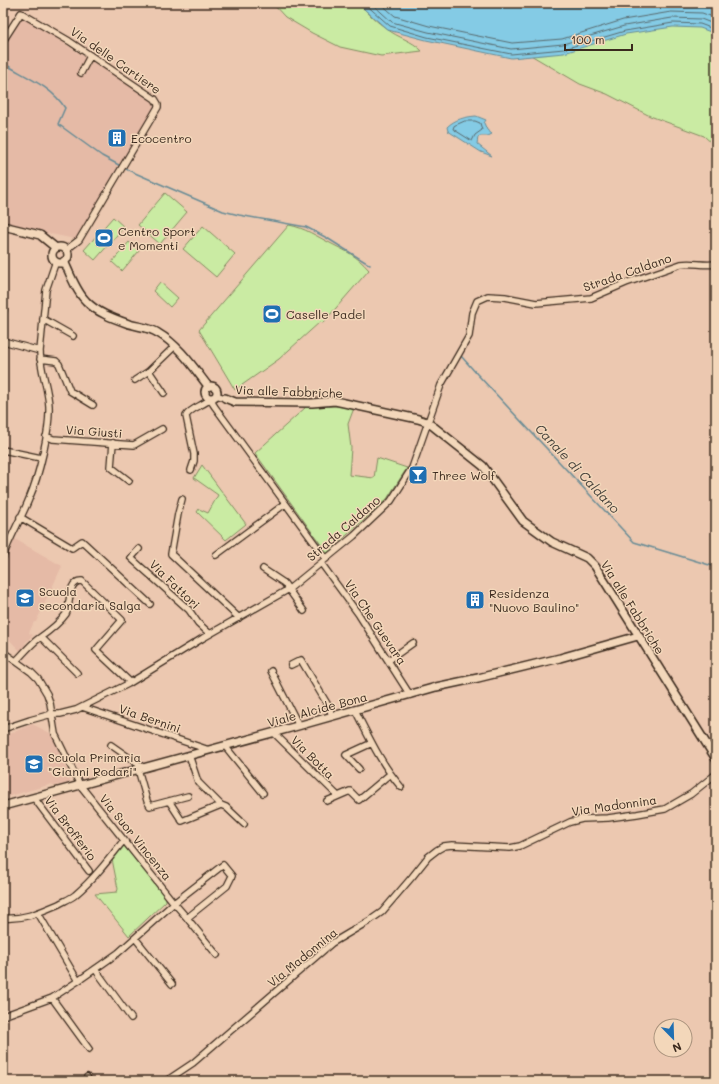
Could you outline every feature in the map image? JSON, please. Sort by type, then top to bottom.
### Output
[{"type":"street","name":"Via delle Cartiere","points":[[3,41],[21,13],[69,41],[155,99],[158,104],[158,107],[79,240],[66,250]]},
{"type":"street","points":[[81,73],[90,56]]},
{"type":"street","points":[[3,226],[40,235],[56,248],[60,247],[66,250],[68,256],[60,261],[46,290],[40,351],[40,359],[49,406],[46,436],[36,481],[7,545],[3,558]]},
{"type":"street","points":[[56,248],[53,258],[60,261],[86,301],[97,310],[128,323],[150,328],[160,334],[175,346],[208,386],[216,387],[217,390],[213,397],[206,403],[191,410],[186,416],[194,454],[194,461],[191,470]]},
{"type":"street","name":"Strada Caldano","points":[[3,729],[30,720],[52,714],[60,714],[82,707],[130,682],[289,589],[354,536],[391,501],[412,468],[441,385],[469,336],[472,313],[477,301],[488,296],[505,297],[536,303],[591,298],[626,283],[681,264],[716,264]]},
{"type":"street","points":[[3,306],[3,313]]},
{"type":"street","points":[[43,319],[73,336]]},
{"type":"street","points":[[3,342],[40,351]]},
{"type":"street","points":[[135,380],[149,371],[175,346]]},
{"type":"street","points":[[40,359],[56,360],[70,391],[93,405]]},
{"type":"street","points":[[149,371],[164,393]]},
{"type":"street","points":[[213,397],[225,398]]},
{"type":"street","name":"Via Che Guevara","points":[[213,397],[213,404],[324,561],[389,660],[410,695]]},
{"type":"street","name":"Via alle Fabbriche","points":[[225,398],[235,402],[312,403],[335,401],[398,414],[427,422],[483,466],[523,521],[552,542],[587,558],[592,563],[716,759]]},
{"type":"street","name":"Via Giusti","points":[[46,436],[53,439],[134,445],[162,429]]},
{"type":"street","points":[[113,443],[111,467],[128,481]]},
{"type":"street","points":[[3,450],[41,458]]},
{"type":"street","points":[[182,499],[171,554],[239,618]]},
{"type":"street","points":[[216,555],[285,504]]},
{"type":"street","points":[[20,517],[72,548],[82,541],[150,604]]},
{"type":"street","name":"Via Fattori","points":[[139,549],[131,558],[189,610],[198,623],[210,634]]},
{"type":"street","points":[[263,569],[284,583],[304,611]]},
{"type":"street","points":[[16,661],[41,637],[49,632],[64,616],[69,608],[70,594],[74,584],[79,581],[85,582],[122,620],[96,650],[130,682]]},
{"type":"street","name":"Viale Alcide Bona","points":[[3,806],[274,733],[436,687],[560,658],[638,636]]},
{"type":"street","points":[[41,637],[77,673]]},
{"type":"street","points":[[389,660],[413,644]]},
{"type":"street","name":"Via Suor Vincenza","points":[[3,652],[31,672],[38,679],[46,694],[52,714],[55,734],[80,785],[216,954]]},
{"type":"street","points":[[291,665],[301,660],[329,707],[332,716]]},
{"type":"street","points":[[271,671],[299,726]]},
{"type":"street","name":"Via Bernini","points":[[82,707],[210,750]]},
{"type":"street","points":[[355,710],[382,762],[401,787]]},
{"type":"street","name":"Via Botta","points":[[274,733],[338,796]]},
{"type":"street","points":[[359,769],[346,755],[372,743]]},
{"type":"street","points":[[111,745],[141,768],[148,804],[151,806],[188,796]]},
{"type":"street","points":[[225,746],[263,793]]},
{"type":"street","points":[[190,755],[198,782],[221,805],[226,807],[244,824]]},
{"type":"street","points":[[327,801],[350,791],[359,800],[390,774]]},
{"type":"street","name":"Via Madonnina","points":[[166,1081],[193,1064],[332,943],[382,912],[428,857],[444,846],[452,845],[510,848],[520,846],[570,822],[582,819],[608,818],[664,809],[691,794],[716,774]]},
{"type":"street","name":"Via Brofferio","points":[[34,798],[90,871]]},
{"type":"street","points":[[169,801],[182,821],[221,805]]},
{"type":"street","points":[[3,918],[13,919],[38,913],[74,896],[97,873],[124,840]]},
{"type":"street","points":[[3,1016],[52,998],[118,954],[174,903],[223,865],[232,876],[227,886],[186,918]]},
{"type":"street","points":[[38,913],[78,981]]},
{"type":"street","points":[[135,938],[172,984]]},
{"type":"street","points":[[95,969],[132,1018]]},
{"type":"street","points":[[52,998],[89,1049]]},
{"type":"shaded area","points":[[19,14],[154,102],[155,106],[75,239],[3,224],[3,43]]},
{"type":"shaded area","name":"Scuola secondaria Salga","points":[[13,538],[62,566],[36,622],[34,622],[29,633],[33,635],[25,643],[27,646],[21,652],[3,633],[3,574],[5,575],[6,573],[5,559]]},
{"type":"shaded area","name":"Scuola Primaria \"Gianni Rodari\"","points":[[32,724],[50,733],[58,748],[70,780],[69,783],[54,786],[52,784],[3,798],[3,737]]},
{"type":"green space","points":[[272,3],[359,3],[383,26],[396,35],[414,44],[422,51],[381,56],[340,47],[285,17]]},
{"type":"green space","points":[[716,3],[716,147],[704,136],[650,116],[607,94],[580,84],[529,54]]},
{"type":"green space","points":[[165,193],[187,212],[160,244],[138,225]]},
{"type":"green space","name":"Centro Sport e Momenti","points":[[113,217],[124,227],[95,260],[84,250]]},
{"type":"green space","name":"Caselle Padel","points":[[289,225],[305,230],[346,251],[359,260],[369,270],[323,323],[320,322],[279,359],[235,390],[199,330]]},
{"type":"green space","points":[[203,226],[235,254],[216,277],[183,249]]},
{"type":"green space","points":[[129,242],[139,251],[122,271],[112,262]]},
{"type":"green space","points":[[160,282],[178,298],[170,307],[153,291]]},
{"type":"green space","points":[[337,406],[354,408],[348,424],[351,448],[349,475],[374,478],[377,458],[407,468],[387,499],[327,553],[255,453],[306,407]]},
{"type":"green space","points":[[202,465],[246,524],[226,540],[197,512],[199,509],[208,513],[218,495],[194,478]]},
{"type":"green space","points":[[123,845],[166,896],[166,901],[129,936],[95,894],[117,892],[118,889],[112,859]]},
{"type":"water","points":[[359,3],[716,3],[716,34],[700,28],[673,27],[626,34],[564,53],[511,58],[426,40],[388,30]]},
{"type":"water","points":[[476,116],[486,120],[484,123],[487,130],[492,134],[478,137],[477,144],[492,156],[481,152],[448,131],[447,127],[453,122]]},
{"type":"waterway","points":[[3,63],[37,82],[59,100],[65,108],[58,124],[102,156],[128,170],[223,211],[306,227],[327,238],[370,265]]},
{"type":"waterway","name":"Canale di Caldano","points":[[463,352],[461,356],[477,374],[634,542],[716,567]]},
{"type":"place","name":"Ecocentro","points":[[117,138]]},
{"type":"place","name":"Centro Sport e Momenti","points":[[104,238]]},
{"type":"place","name":"Caselle Padel","points":[[272,314]]},
{"type":"place","name":"Three Wolf","points":[[418,475]]},
{"type":"place","name":"Scuola secondaria Salga","points":[[25,598]]},
{"type":"place","name":"Residenza \"Nuovo Baulino\"","points":[[475,600]]},
{"type":"place","name":"Scuola Primaria \"Gianni Rodari\"","points":[[34,764]]}]
